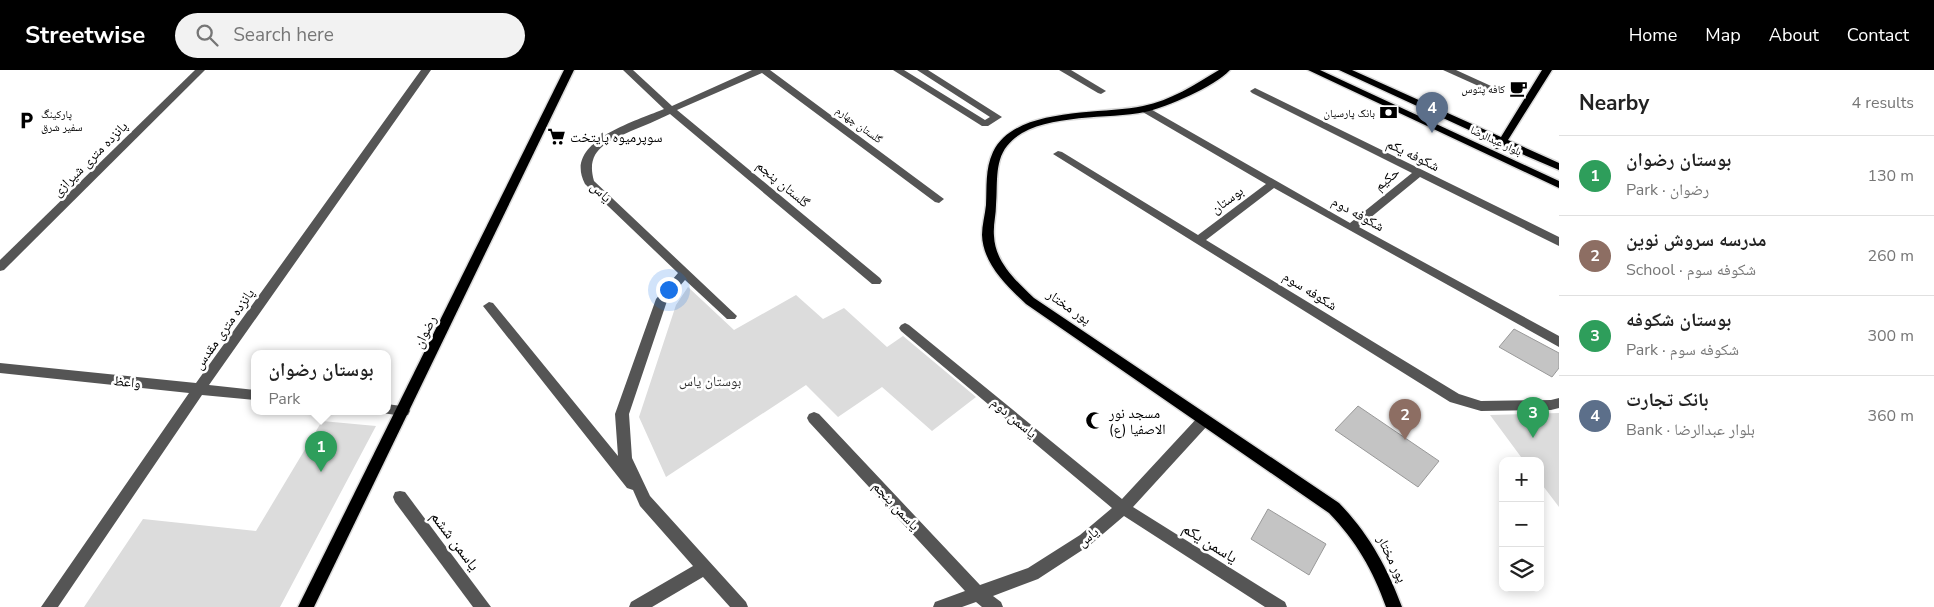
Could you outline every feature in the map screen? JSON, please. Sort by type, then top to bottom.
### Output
[{"type":"main road","name":"رضوان","points":[[306,607],[569,70]]},
{"type":"main road","name":"بلوار عبدالرضا","points":[[1313,70],[1559,185]]},
{"type":"main road","name":"بلوار عبدالرضا","points":[[1344,70],[1559,167]]},
{"type":"main road","points":[[1490,152],[1503,141],[1547,70]]},
{"type":"main road","name":"پور مختار","points":[[1222,71],[1168,101],[1144,109],[1086,115],[1040,123],[1019,131],[1004,142],[993,163],[988,242],[996,263],[1009,281],[1030,301],[1203,421],[1334,508],[1363,539],[1380,568],[1395,607]]},
{"type":"street","name":"پانزده متری شیرازی","points":[[0,267],[200,70]]},
{"type":"street","name":"پانزده متری مقدس","points":[[49,607],[200,389],[426,70]]},
{"type":"street","name":"گلستان پنجم","points":[[628,70],[671,110],[876,281]]},
{"type":"street","name":"یاس","points":[[731,316],[589,182],[585,171],[587,160],[593,149],[603,140],[760,70]]},
{"type":"street","name":"گلستان چهارم","points":[[764,70],[939,199]]},
{"type":"street","points":[[898,70],[985,124],[997,117],[922,70]]},
{"type":"street","points":[[1064,70],[1102,90]]},
{"type":"street","points":[[1448,70],[1497,91]]},
{"type":"street","name":"شکوفه یکم","points":[[1255,91],[1559,242]]},
{"type":"street","name":"شکوفه دوم","points":[[1144,109],[1351,228],[1559,342]]},
{"type":"street","name":"شکوفه سوم","points":[[1058,154],[1455,398],[1481,406],[1551,405],[1559,403]]},
{"type":"street","name":"حکیم","points":[[1351,228],[1419,173]]},
{"type":"street","name":"بوستان","points":[[1198,240],[1273,184]]},
{"type":"street","points":[[645,501],[625,458],[622,414],[662,299],[685,272]]},
{"type":"street","points":[[489,306],[645,501],[740,607]]},
{"type":"street","name":"یاسمن دوم","points":[[905,328],[1123,508]]},
{"type":"street","name":"واعظ","points":[[0,368],[251,395]]},
{"type":"street","points":[[391,410],[403,411]]},
{"type":"street","name":"یاسمن پنجم","points":[[814,418],[978,594],[995,607]]},
{"type":"street","name":"یاس","points":[[941,607],[1033,574],[1085,540],[1123,508],[1203,421]]},
{"type":"street","name":"یاسمن ششم","points":[[400,497],[483,607]]},
{"type":"street","name":"یاسمن یکم","points":[[1123,508],[1279,607]]},
{"type":"street","points":[[637,607],[705,568]]},
{"type":"green space","name":"بوستان یاس","points":[[688,287],[734,330],[796,295],[823,319],[844,308],[887,347],[903,336],[976,397],[932,431],[882,387],[838,417],[806,385],[666,477],[639,417],[676,305]]},
{"type":"green space","points":[[1559,413],[1559,507],[1544,487],[1544,457],[1521,457],[1490,415]]},
{"type":"green space","points":[[322,421],[376,426],[280,607],[84,607],[143,519],[256,531]]},
{"type":"building","points":[[1514,329],[1559,353],[1559,368],[1552,377],[1499,347]]},
{"type":"building","points":[[1358,406],[1439,461],[1418,487],[1335,430]]},
{"type":"building","points":[[1268,509],[1326,544],[1309,575],[1251,539]]},
{"type":"place","name":"کافه پتوس","points":[[1519,89]]},
{"type":"place","name":"بانک پارسیان","points":[[1389,113]]},
{"type":"place","name":"پارکینگ سفیر شرق","points":[[27,120]]},
{"type":"place","name":"بانک تجارت","points":[[1432,133]]},
{"type":"place","name":"سوپرمیوه پایتخت","points":[[556,137]]},
{"type":"place","name":"مسجد نور الاصفیا (ع)","points":[[1095,421]]},
{"type":"place","name":"بوستان شکوفه","points":[[1533,438]]},
{"type":"place","name":"مدرسه سروش نوین","points":[[1405,440]]},
{"type":"place","name":"بوستان رضوان","points":[[321,472]]}]
